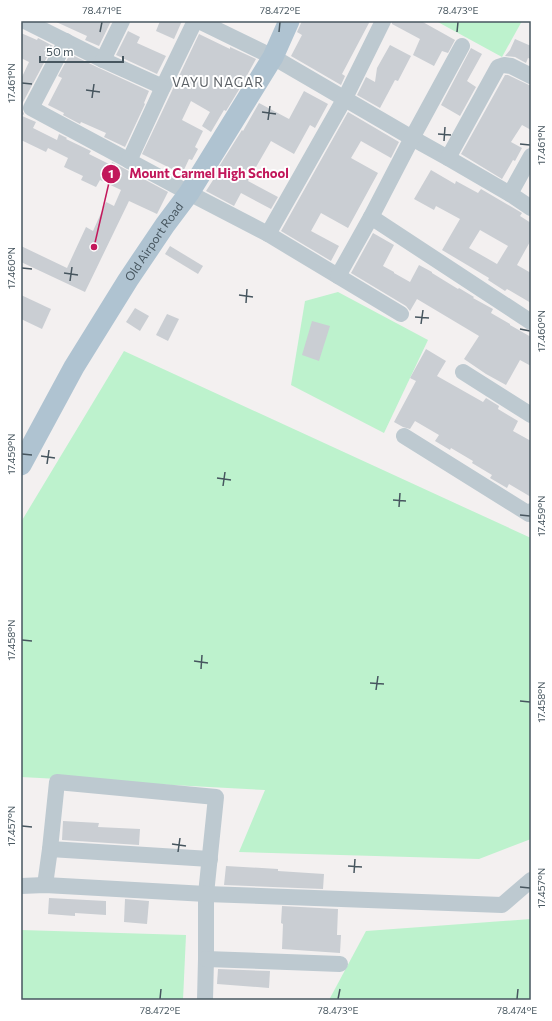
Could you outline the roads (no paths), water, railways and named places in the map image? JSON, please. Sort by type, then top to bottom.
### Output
[{"type":"main road","name":"Old Airport Road","points":[[21,465],[74,367],[128,280],[188,193],[273,57],[290,21]]},
{"type":"street","points":[[25,21],[103,60],[163,87]]},
{"type":"street","points":[[103,60],[122,21]]},
{"type":"street","points":[[128,161],[195,21]]},
{"type":"street","points":[[200,21],[273,57],[510,194],[531,208]]},
{"type":"street","points":[[268,234],[345,98],[383,21]]},
{"type":"street","points":[[66,41],[26,106],[268,234],[401,314]]},
{"type":"street","points":[[338,276],[462,46]]},
{"type":"street","points":[[448,158],[498,67],[504,65],[511,66],[531,76]]},
{"type":"street","points":[[510,194],[531,156]]},
{"type":"street","points":[[371,217],[531,322]]},
{"type":"street","points":[[463,372],[531,415]]},
{"type":"street","points":[[404,436],[529,514],[531,511]]},
{"type":"street","points":[[45,885],[57,782],[216,797],[206,894],[205,1000]]},
{"type":"street","points":[[50,850],[210,859]]},
{"type":"street","points":[[21,886],[45,885],[206,894],[502,905],[531,880]]},
{"type":"street","points":[[206,959],[340,964]]},
{"type":"place","name":"Mount Carmel High School","points":[[94,247]]},
{"type":"district","name":"VAYU NAGAR","points":[[218,82]]}]
